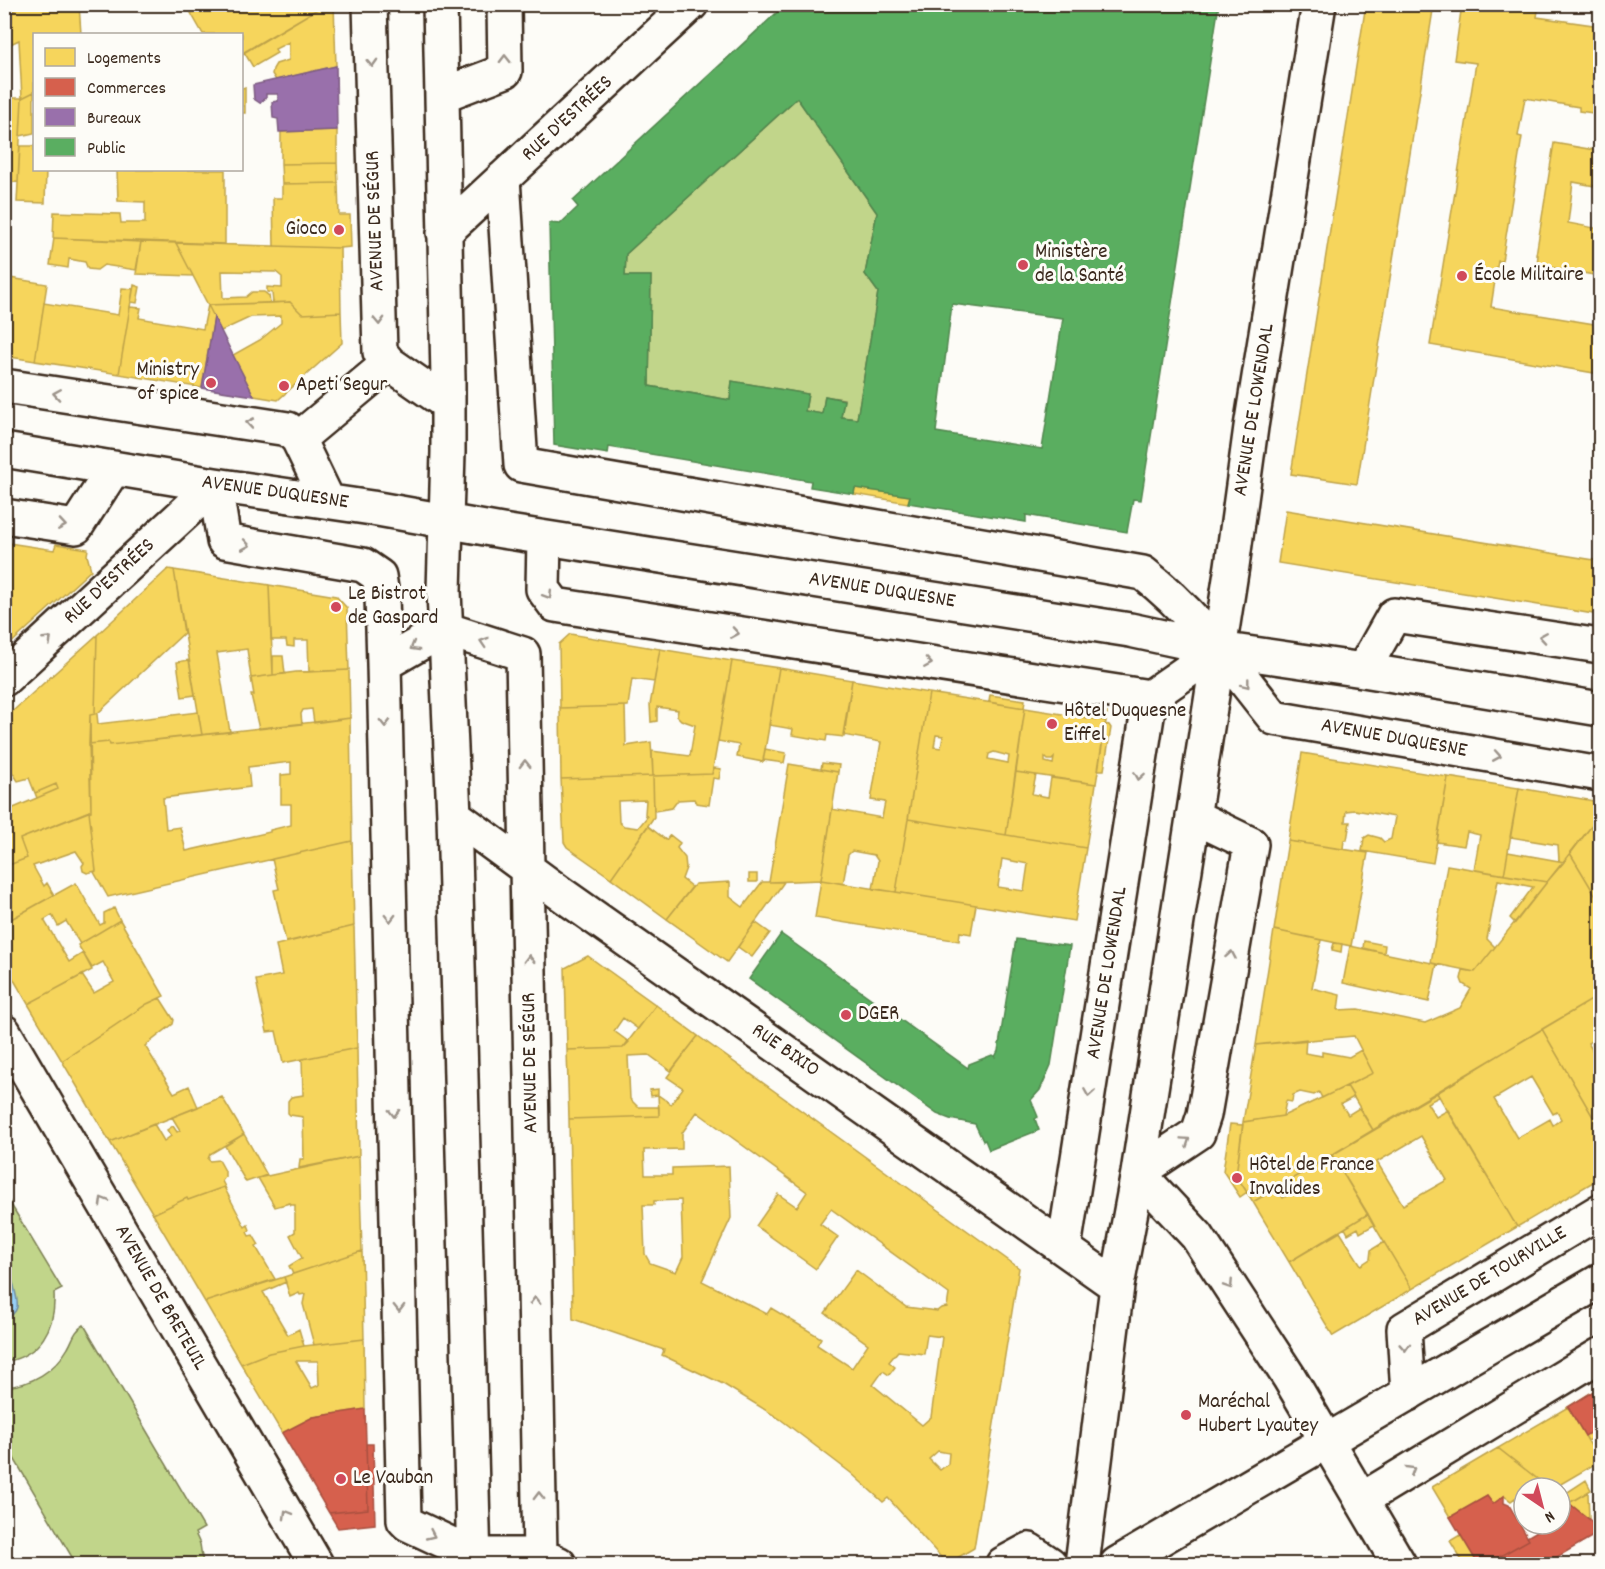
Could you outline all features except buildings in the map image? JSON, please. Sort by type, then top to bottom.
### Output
[{"type":"street","name":"AVENUE DE SÉGUR","points":[[370,4],[380,352],[389,363]]},
{"type":"street","points":[[440,4],[448,404],[445,629],[454,815],[474,1560]]},
{"type":"street","points":[[442,95],[505,71],[504,4]]},
{"type":"street","name":"RUE D'ESTRÉES","points":[[444,233],[691,4]]},
{"type":"street","name":"AVENUE DE LOWENDAL","points":[[1082,1564],[1117,1286],[1137,1173],[1253,415],[1319,4]]},
{"type":"street","points":[[503,178],[520,465],[1143,573],[1167,592],[1219,649],[1150,698],[555,605],[543,589],[544,538]]},
{"type":"street","points":[[298,440],[389,363],[448,404]]},
{"type":"street","points":[[4,386],[288,429],[298,440],[328,501]]},
{"type":"street","name":"AVENUE DUQUESNE","points":[[4,450],[1130,630],[1219,649],[1600,709]]},
{"type":"street","points":[[4,516],[76,527],[114,468]]},
{"type":"street","points":[[215,485],[224,541],[363,565],[379,576],[382,596],[384,664],[404,1520],[474,1560],[550,1560]]},
{"type":"street","name":"RUE D'ESTRÉES","points":[[4,679],[215,485]]},
{"type":"street","points":[[1363,670],[1394,615],[1600,646]]},
{"type":"street","name":"AVENUE DE SÉGUR","points":[[445,629],[523,654],[527,868],[550,1560]]},
{"type":"street","points":[[384,664],[445,629]]},
{"type":"street","name":"AVENUE DUQUESNE","points":[[1219,649],[1274,718],[1600,774]]},
{"type":"street","name":"AVENUE DE LOWENDAL","points":[[1064,1248],[1150,698]]},
{"type":"street","name":"RUE BIXIO","points":[[454,815],[1117,1286]]},
{"type":"street","points":[[1193,816],[1251,844],[1204,1115],[1198,1133],[1137,1173],[1197,1236],[1289,1377],[1399,1564]]},
{"type":"street","name":"AVENUE DE BRETEUIL","points":[[4,1032],[316,1564]]},
{"type":"street","name":"AVENUE DE TOURVILLE","points":[[1408,1394],[1404,1329],[1600,1211]]},
{"type":"street","points":[[1117,1564],[1600,1281]]},
{"type":"street","points":[[1362,1500],[1600,1355]]},
{"type":"street","points":[[1003,1564],[1029,1550],[1050,1564]]},
{"type":"green space","points":[[797,98],[877,213],[865,274],[878,292],[857,419],[841,417],[844,399],[825,396],[822,414],[805,411],[808,394],[732,381],[730,400],[649,386],[651,276],[625,276],[626,254]]},
{"type":"green space","points":[[4,1193],[62,1289],[54,1293],[49,1329],[36,1347],[17,1359],[5,1362]]},
{"type":"green space","points":[[84,1325],[204,1528],[195,1533],[200,1544],[203,1564],[76,1564],[5,1443],[5,1387],[33,1380],[49,1370],[63,1356],[76,1333]]},
{"type":"water","points":[[5,1264],[14,1286],[17,1309],[5,1320]]},
{"type":"place","name":"Gioco","points":[[339,230]]},
{"type":"place","name":"Ministère de la Santé","points":[[1023,265]]},
{"type":"place","name":"École Militaire","points":[[1462,276]]},
{"type":"place","name":"Ministry of spice","points":[[211,383]]},
{"type":"place","name":"Apeti Segur","points":[[284,386]]},
{"type":"place","name":"Le Bistrot de Gaspard","points":[[336,607]]},
{"type":"place","name":"Hôtel Duquesne Eiffel","points":[[1052,724]]},
{"type":"place","name":"DGER","points":[[846,1015]]},
{"type":"place","name":"Hôtel de France Invalides","points":[[1237,1178]]},
{"type":"place","name":"Maréchal Hubert Lyautey","points":[[1186,1415]]},
{"type":"place","name":"Le Vauban","points":[[341,1479]]}]
